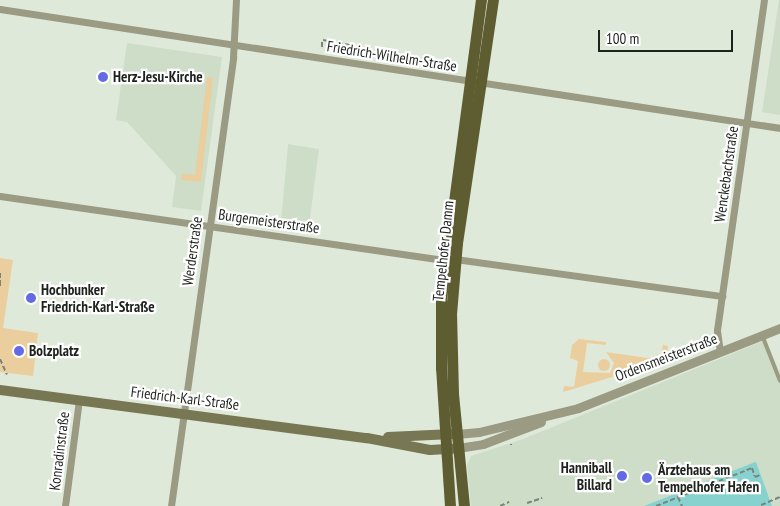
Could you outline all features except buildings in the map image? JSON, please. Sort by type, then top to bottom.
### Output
[{"type":"main road","name":"Tempelhofer Damm","points":[[450,506],[446,449],[451,434],[450,260],[475,83],[481,0]]},
{"type":"main road","name":"Tempelhofer Damm","points":[[475,83],[493,0]]},
{"type":"main road","name":"Friedrich-Karl-Straße","points":[[0,390],[367,438],[430,450],[446,449]]},
{"type":"main road","name":"Tempelhofer Damm","points":[[451,434],[458,448],[464,506]]},
{"type":"main road","name":"Friedrich-Karl-Straße","points":[[367,438],[451,434]]},
{"type":"main road","name":"Ordensmeisterstraße","points":[[446,449],[458,448]]},
{"type":"street","name":"Werderstraße","points":[[171,506],[234,46],[236,0]]},
{"type":"street","name":"Wenckebachstraße","points":[[720,352],[716,342],[764,0]]},
{"type":"street","name":"Friedrich-Wilhelm-Straße","points":[[0,9],[475,83],[780,128]]},
{"type":"street","name":"Burgemeisterstraße","points":[[0,196],[450,260],[722,296]]},
{"type":"street","name":"Ordensmeisterstraße","points":[[458,448],[507,436],[562,412],[780,328]]},
{"type":"street","name":"Konradinstraße","points":[[65,506],[79,400]]},
{"type":"street","name":"Ordensmeisterstraße","points":[[451,434],[480,432],[562,412]]},
{"type":"lane","points":[[762,335],[780,381]]},
{"type":"path","points":[[322,47],[322,40],[354,46],[353,52]]},
{"type":"path","points":[[0,273],[0,287]]},
{"type":"path","points":[[0,360],[7,375]]},
{"type":"path","points":[[656,506],[752,468],[755,477],[760,475]]},
{"type":"path","points":[[678,497],[682,506]]},
{"type":"path","points":[[760,505],[780,497]]},
{"type":"path","points":[[527,504],[542,498]]},
{"type":"path","points":[[500,506],[509,502]]},
{"type":"shaded area","points":[[780,0],[780,115],[762,112]]},
{"type":"shaded area","points":[[127,43],[222,57],[201,211],[172,207],[176,176],[127,122],[116,120]]},
{"type":"shaded area","points":[[207,77],[213,78],[201,182],[181,180],[182,174],[195,175]]},
{"type":"shaded area","points":[[288,144],[319,149],[309,226],[281,222]]},
{"type":"shaded area","points":[[0,258],[13,260],[3,328],[38,333],[33,376],[0,372]]},
{"type":"shaded area","points":[[579,339],[606,342],[606,345],[587,343],[583,372],[610,373],[614,363],[606,352],[655,359],[661,355],[663,345],[668,346],[667,353],[661,362],[563,392],[564,386],[574,387],[578,361],[570,358],[572,345]]},
{"type":"shaded area","points":[[766,340],[780,373],[780,506],[772,506],[755,462],[644,506],[471,506],[467,465],[471,456],[523,439]]},
{"type":"shaded area","points":[[602,359],[606,359],[610,365],[606,371],[602,371],[598,367],[598,363]]},
{"type":"water","points":[[755,462],[772,506],[644,506]]},
{"type":"place","name":"Herz-Jesu-Kirche","points":[[103,77]]},
{"type":"place","name":"Hochbunker Friedrich-Karl-Straße","points":[[31,298]]},
{"type":"place","name":"Bolzplatz","points":[[19,351]]},
{"type":"place","name":"Hanniball Billard","points":[[622,476]]},
{"type":"place","name":"Ärztehaus am Tempelhofer Hafen","points":[[647,478]]}]
